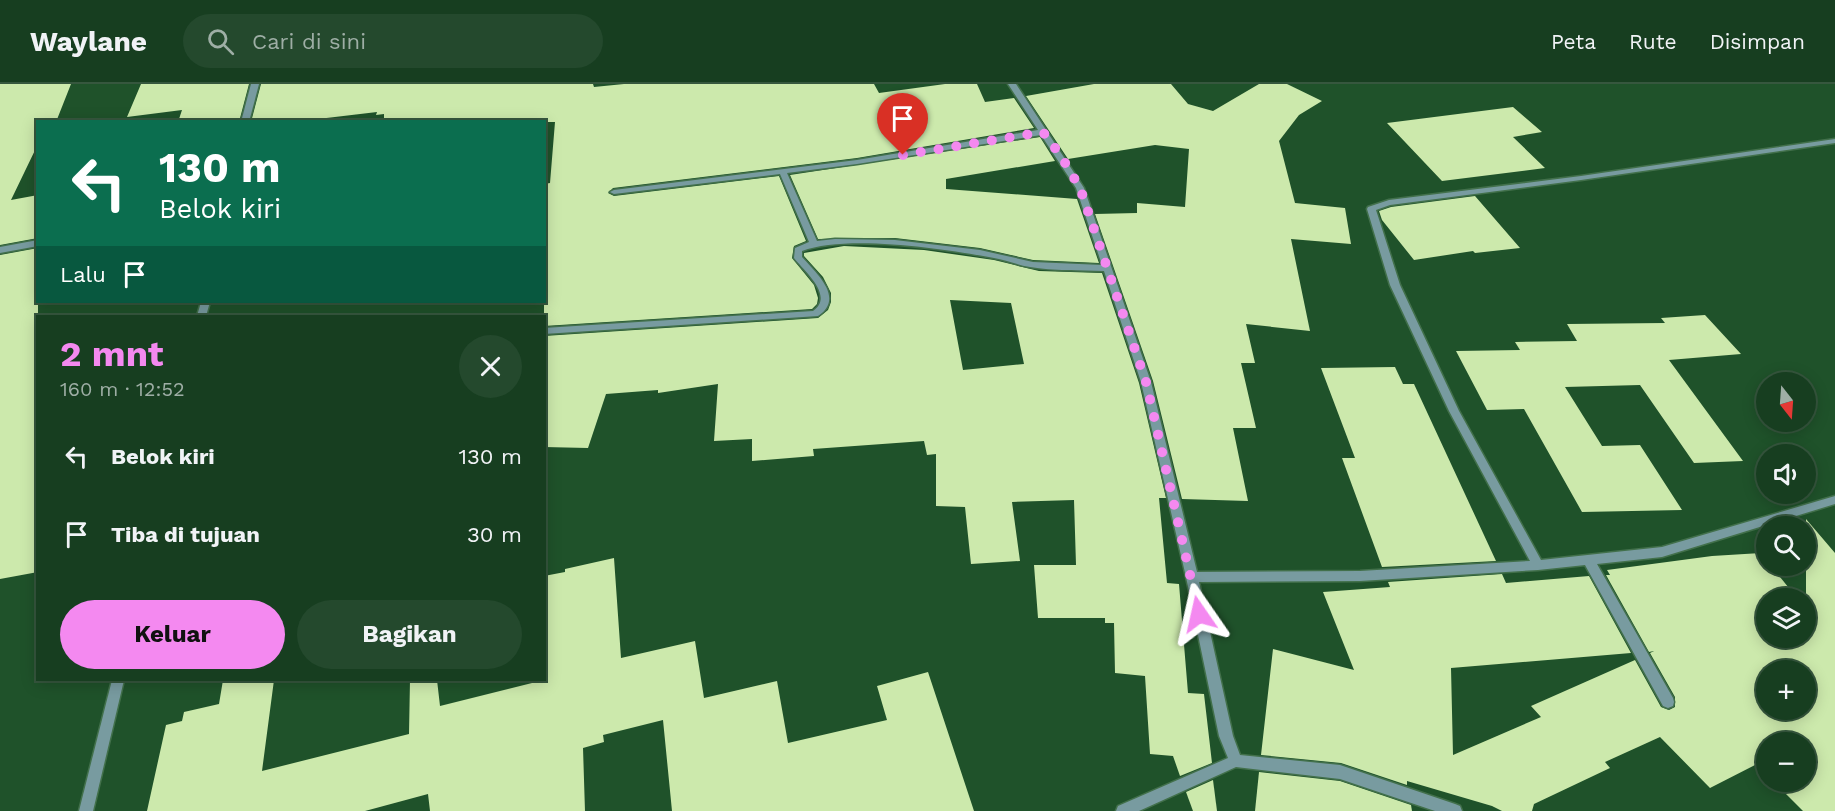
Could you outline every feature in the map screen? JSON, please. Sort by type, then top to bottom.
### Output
[{"type":"street","points":[[246,120],[255,84]]},
{"type":"street","points":[[1012,84],[1080,188],[1146,382],[1192,577],[1226,736],[1236,761]]},
{"type":"street","points":[[614,192],[783,172],[1043,132]]},
{"type":"street","points":[[1538,565],[1455,411],[1395,285],[1371,209],[1389,203],[1835,141]]},
{"type":"street","points":[[783,172],[814,243]]},
{"type":"street","points":[[546,332],[815,314],[823,311],[827,304],[827,296],[798,258],[798,250],[814,243],[835,240],[916,245],[997,256],[1037,265],[1107,268]]},
{"type":"street","points":[[0,250],[36,243]]},
{"type":"street","points":[[1192,577],[1360,576],[1538,565],[1662,552],[1835,500]]},
{"type":"street","points":[[1588,559],[1668,702]]},
{"type":"street","points":[[86,811],[118,681]]},
{"type":"street","points":[[1123,811],[1236,761],[1340,772],[1455,811]]},
{"type":"building","points":[[0,84],[71,84],[57,120],[36,120],[36,148],[11,200],[36,195],[36,238],[0,245]]},
{"type":"building","points":[[141,84],[249,84],[240,120],[179,120],[182,110],[127,117]]},
{"type":"building","points":[[261,84],[593,84],[594,87],[624,84],[874,84],[879,93],[945,84],[977,84],[985,102],[1014,98],[1034,128],[857,158],[613,188],[608,193],[614,196],[779,176],[806,241],[794,246],[792,258],[814,285],[818,298],[817,304],[812,309],[546,326],[544,303],[546,303],[546,184],[550,183],[555,122],[546,122],[546,120],[384,120],[384,114],[376,115],[377,112],[318,120],[252,120]]},
{"type":"building","points":[[1094,84],[1171,84],[1188,104],[1213,111],[1259,84],[1287,84],[1322,101],[1299,115],[1279,141],[1295,203],[1345,208],[1351,244],[1291,239],[1310,331],[1246,324],[1255,363],[1241,363],[1256,428],[1233,428],[1248,501],[1182,499],[1153,381],[1095,214],[1137,213],[1137,203],[1185,207],[1189,149],[1155,145],[1068,159],[1026,96]]},
{"type":"building","points":[[1513,107],[1542,132],[1513,137],[1545,168],[1442,181],[1387,123]]},
{"type":"building","points":[[1040,137],[1055,161],[946,179],[946,189],[1077,199],[1099,263],[1033,260],[980,248],[895,238],[818,239],[790,175]]},
{"type":"building","points":[[1475,196],[1520,248],[1475,253],[1473,251],[1414,260],[1382,220],[1379,211],[1391,207]]},
{"type":"building","points":[[844,246],[924,250],[994,260],[1039,271],[1102,273],[1139,383],[1166,498],[1159,498],[1167,583],[1179,584],[1188,693],[1204,694],[1212,763],[1180,776],[1173,756],[1150,754],[1145,676],[1115,673],[1114,623],[1105,623],[1105,618],[1038,618],[1034,565],[1076,565],[1074,500],[1012,502],[1020,561],[971,564],[965,507],[936,506],[936,454],[927,455],[924,441],[813,449],[814,456],[752,461],[752,439],[714,441],[718,384],[658,393],[658,390],[606,394],[588,448],[546,447],[546,336],[818,318],[828,310],[831,293],[823,277],[804,256],[804,253]],"holes":[[[950,300],[1011,303],[1024,364],[963,370]]]},
{"type":"building","points":[[36,248],[38,315],[36,315],[36,572],[0,579],[0,255]]},
{"type":"building","points":[[1705,315],[1741,354],[1669,360],[1743,461],[1694,463],[1640,385],[1565,387],[1602,446],[1640,445],[1682,510],[1582,512],[1524,409],[1487,410],[1456,351],[1520,350],[1515,342],[1577,341],[1567,324],[1665,323],[1661,318]]},
{"type":"building","points":[[1395,367],[1403,384],[1414,384],[1496,561],[1382,567],[1342,458],[1355,458],[1321,368]]},
{"type":"building","points":[[1816,531],[1835,553],[1835,811],[1803,811],[1784,792],[1816,792],[1816,732],[1756,732],[1756,765],[1710,788],[1660,737],[1605,762],[1610,768],[1534,804],[1532,811],[1502,811],[1407,781],[1407,785],[1341,763],[1261,755],[1273,649],[1354,670],[1323,592],[1390,587],[1388,582],[1502,574],[1506,583],[1589,576],[1631,653],[1451,668],[1453,755],[1541,717],[1531,706],[1635,660],[1661,707],[1669,710],[1675,707],[1675,697],[1650,653],[1654,651],[1649,652],[1606,575],[1610,575],[1607,570],[1712,556],[1756,553],[1756,576],[1779,576],[1789,588],[1756,588],[1756,648],[1816,648],[1816,588],[1806,588],[1806,576],[1816,576]]},
{"type":"building","points":[[614,558],[621,658],[695,641],[704,698],[777,681],[788,743],[887,720],[877,686],[928,672],[974,811],[672,811],[663,720],[603,735],[604,742],[583,748],[585,811],[430,811],[428,794],[365,811],[147,811],[166,725],[182,721],[184,712],[219,704],[223,681],[274,681],[262,771],[409,734],[410,681],[437,681],[440,706],[546,681],[546,576],[565,572],[565,569]]},
{"type":"building","points":[[1259,772],[1340,781],[1411,805],[1412,811],[1255,811]]},
{"type":"building","points":[[1213,780],[1217,811],[1193,811],[1186,792]]},
{"type":"route","points":[[903,155],[1043,132],[1061,156],[1080,188],[1146,382],[1199,614]]}]
